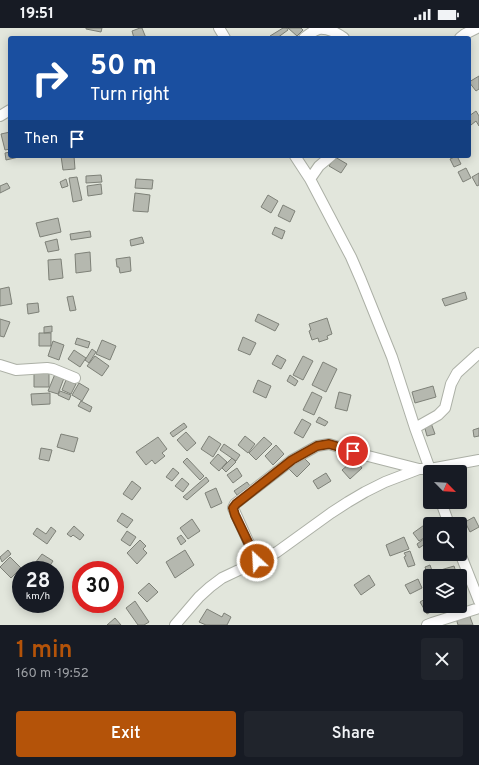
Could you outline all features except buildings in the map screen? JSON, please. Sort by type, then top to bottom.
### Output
[{"type":"street","points":[[462,36],[477,28]]},
{"type":"street","points":[[307,36],[318,29],[328,30],[341,36]]},
{"type":"street","points":[[296,158],[310,179],[351,257],[361,280],[392,357],[429,465]]},
{"type":"street","points":[[310,179],[319,166],[329,158]]},
{"type":"street","points":[[416,428],[438,415],[445,408],[451,384],[456,373],[479,353]]},
{"type":"street","points":[[0,365],[16,370],[52,368],[74,378]]},
{"type":"street","points":[[257,561],[233,508],[236,504],[287,464],[317,446],[329,444],[423,470]]},
{"type":"street","points":[[455,465],[479,460]]},
{"type":"street","points":[[175,625],[198,597],[222,578],[276,552],[348,502],[385,482],[419,470]]},
{"type":"street","points":[[463,561],[479,602]]},
{"type":"street","points":[[427,625],[479,608]]},
{"type":"route","points":[[257,561],[235,515],[233,508],[236,504],[292,460],[317,446],[329,444],[353,451]]}]
